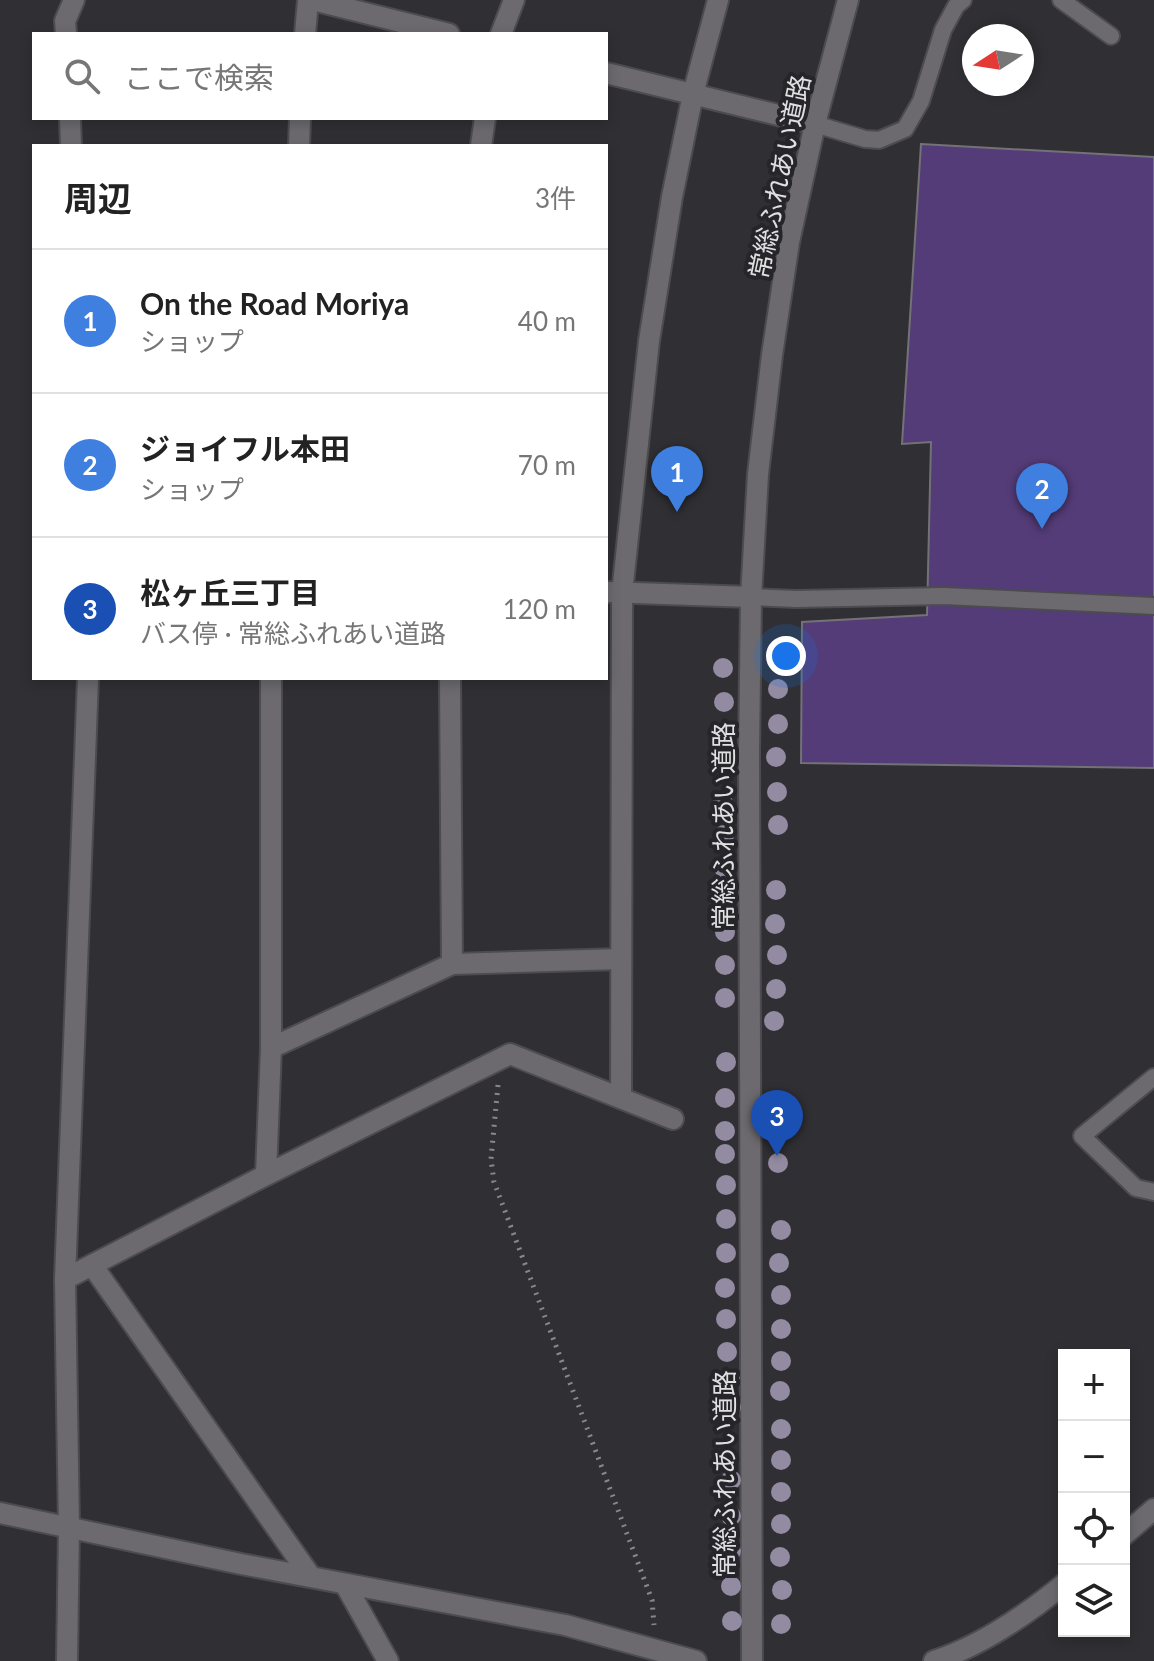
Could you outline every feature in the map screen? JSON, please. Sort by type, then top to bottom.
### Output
[{"type":"street","points":[[66,32],[65,21],[74,0]]},
{"type":"street","points":[[305,32],[310,0],[441,32]]},
{"type":"street","points":[[502,32],[514,0]]},
{"type":"street","points":[[621,1098],[614,592],[672,197],[693,94],[718,0]]},
{"type":"street","name":"常総ふれあい道路","points":[[752,1661],[749,815],[751,597],[758,474],[789,242],[815,124],[848,0]]},
{"type":"street","points":[[608,73],[815,124]]},
{"type":"street","points":[[70,120],[71,144]]},
{"type":"street","points":[[299,144],[300,120]]},
{"type":"street","points":[[481,144],[485,120]]},
{"type":"street","points":[[614,592],[751,597]]},
{"type":"street","points":[[67,1661],[69,1528],[65,1279],[88,680]]},
{"type":"street","points":[[266,1175],[271,1048],[271,680]]},
{"type":"street","points":[[450,680],[452,964]]},
{"type":"street","points":[[271,1048],[452,964],[621,959]]},
{"type":"street","points":[[65,1279],[510,1054],[673,1119]]},
{"type":"street","points":[[92,1265],[311,1577]]},
{"type":"street","points":[[1130,1530],[1154,1509]]},
{"type":"street","points":[[0,1513],[241,1564],[565,1625],[696,1661]]},
{"type":"street","points":[[345,1584],[388,1661]]},
{"type":"street","points":[[940,1660],[986,1637],[1058,1589]]},
{"type":"lane","points":[[815,124],[865,139],[879,140],[905,129],[921,101],[943,30],[956,6],[963,0]]},
{"type":"lane","points":[[1061,0],[1111,36]]},
{"type":"lane","points":[[751,597],[944,596],[1154,606]]},
{"type":"lane","points":[[1154,1077],[1082,1136],[1136,1188],[1154,1192]]},
{"type":"path","points":[[501,1058],[491,1159],[494,1182],[652,1600],[656,1650]]},
{"type":"building","points":[[921,144],[1154,157],[1154,768],[801,763],[802,622],[927,615],[931,442],[902,444]]},
{"type":"place","name":"On the Road Moriya","points":[[677,512]]},
{"type":"place","name":"ジョイフル本田","points":[[1042,529]]},
{"type":"place","name":"松ヶ丘三丁目","points":[[777,1156]]}]
